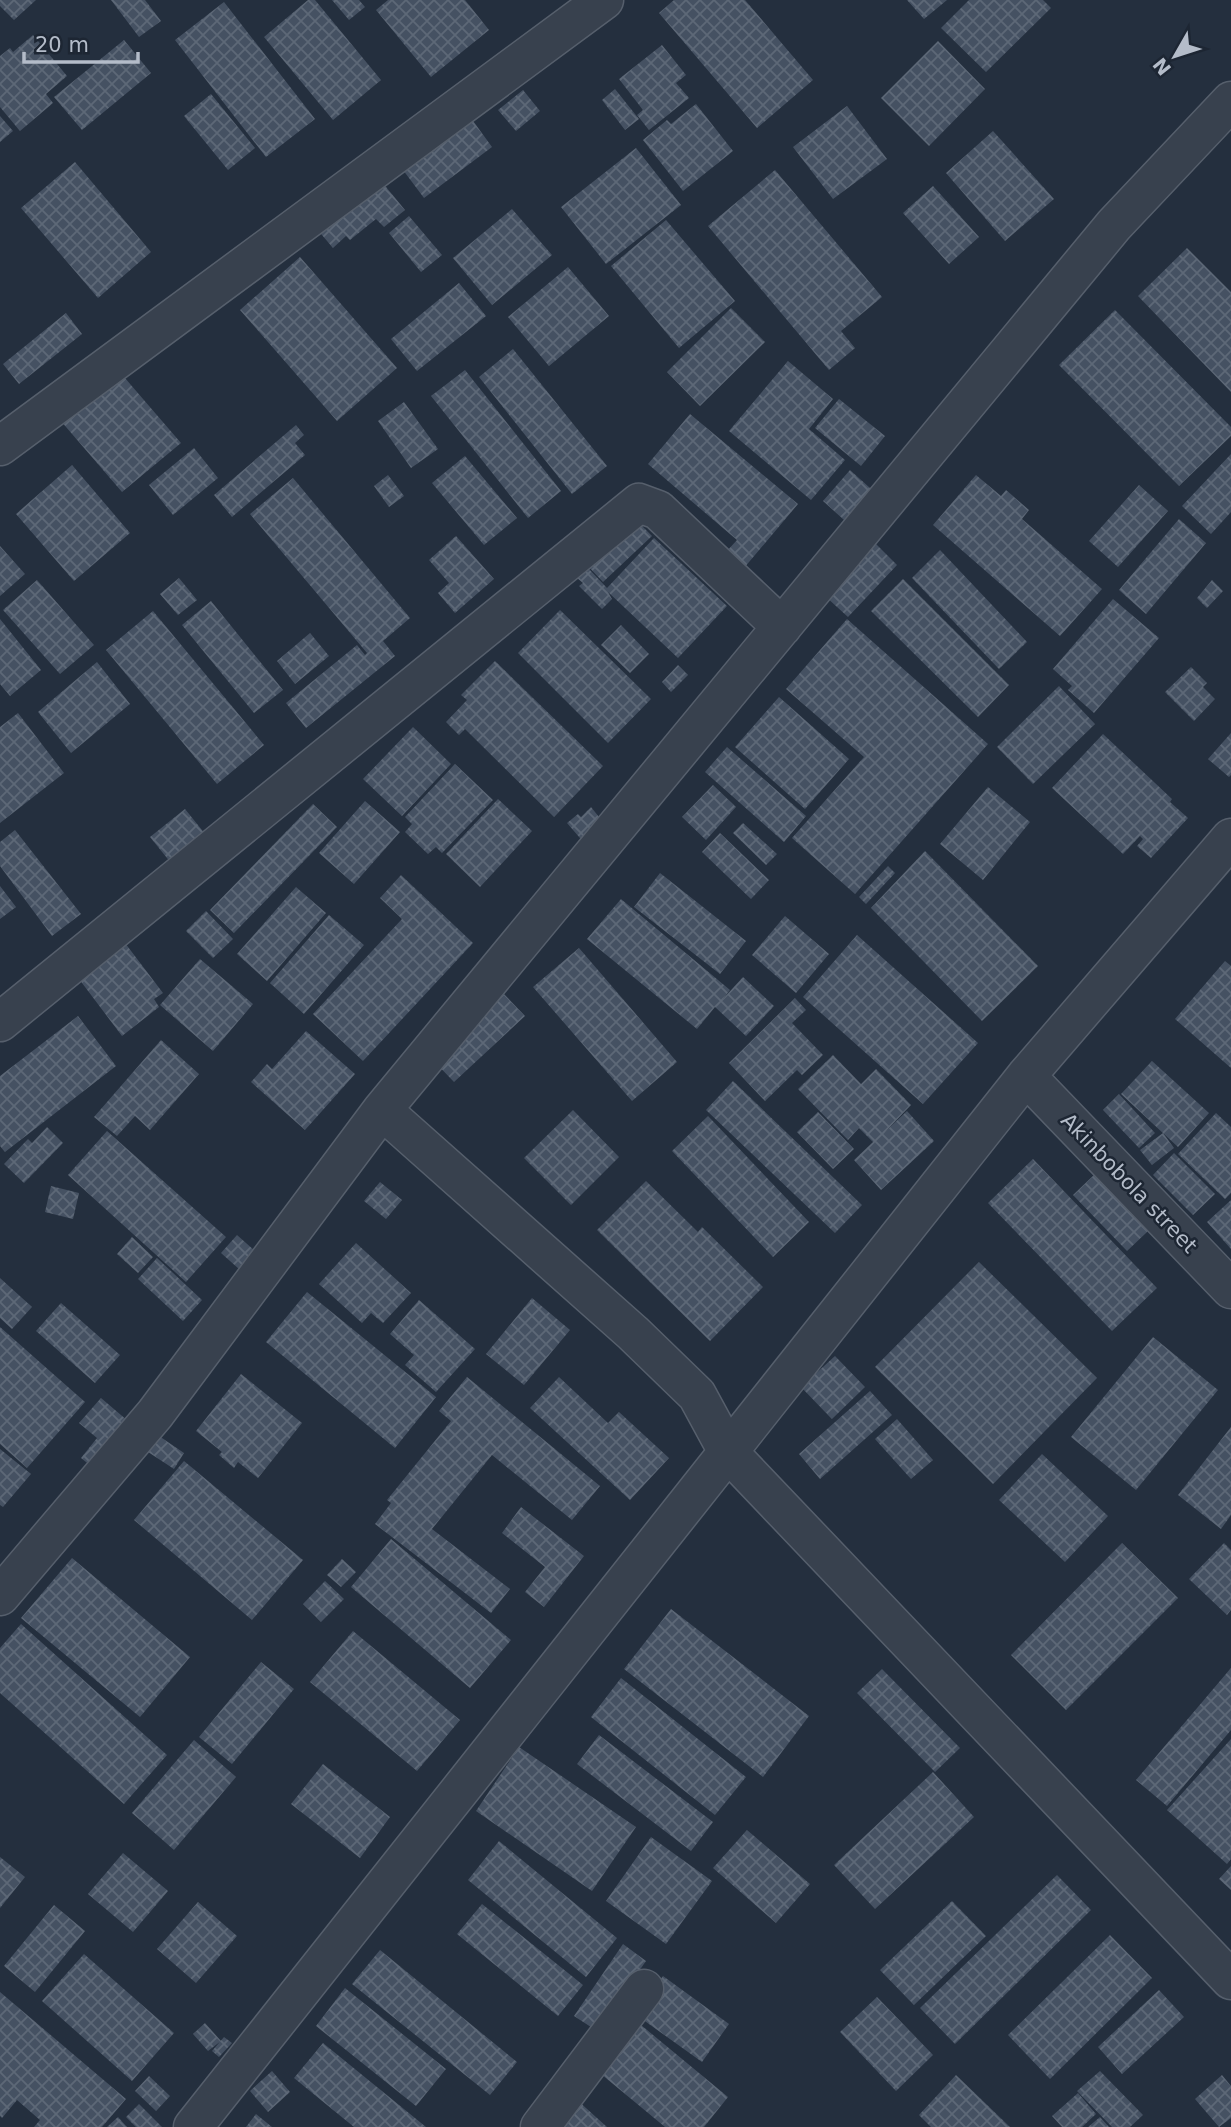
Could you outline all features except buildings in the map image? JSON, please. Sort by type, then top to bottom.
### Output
[{"type":"street","points":[[0,446],[604,0]]},
{"type":"street","points":[[0,1596],[155,1414],[382,1110],[1114,225],[1231,100]]},
{"type":"street","points":[[0,1022],[639,503],[658,510],[782,627]]},
{"type":"street","points":[[192,2127],[1026,1076],[1231,838]]},
{"type":"street","name":"Akinbobola street","points":[[1026,1076],[1231,1289]]},
{"type":"street","points":[[382,1110],[633,1333],[697,1395],[729,1452],[1231,1980]]},
{"type":"street","points":[[540,2127],[644,1989]]}]
